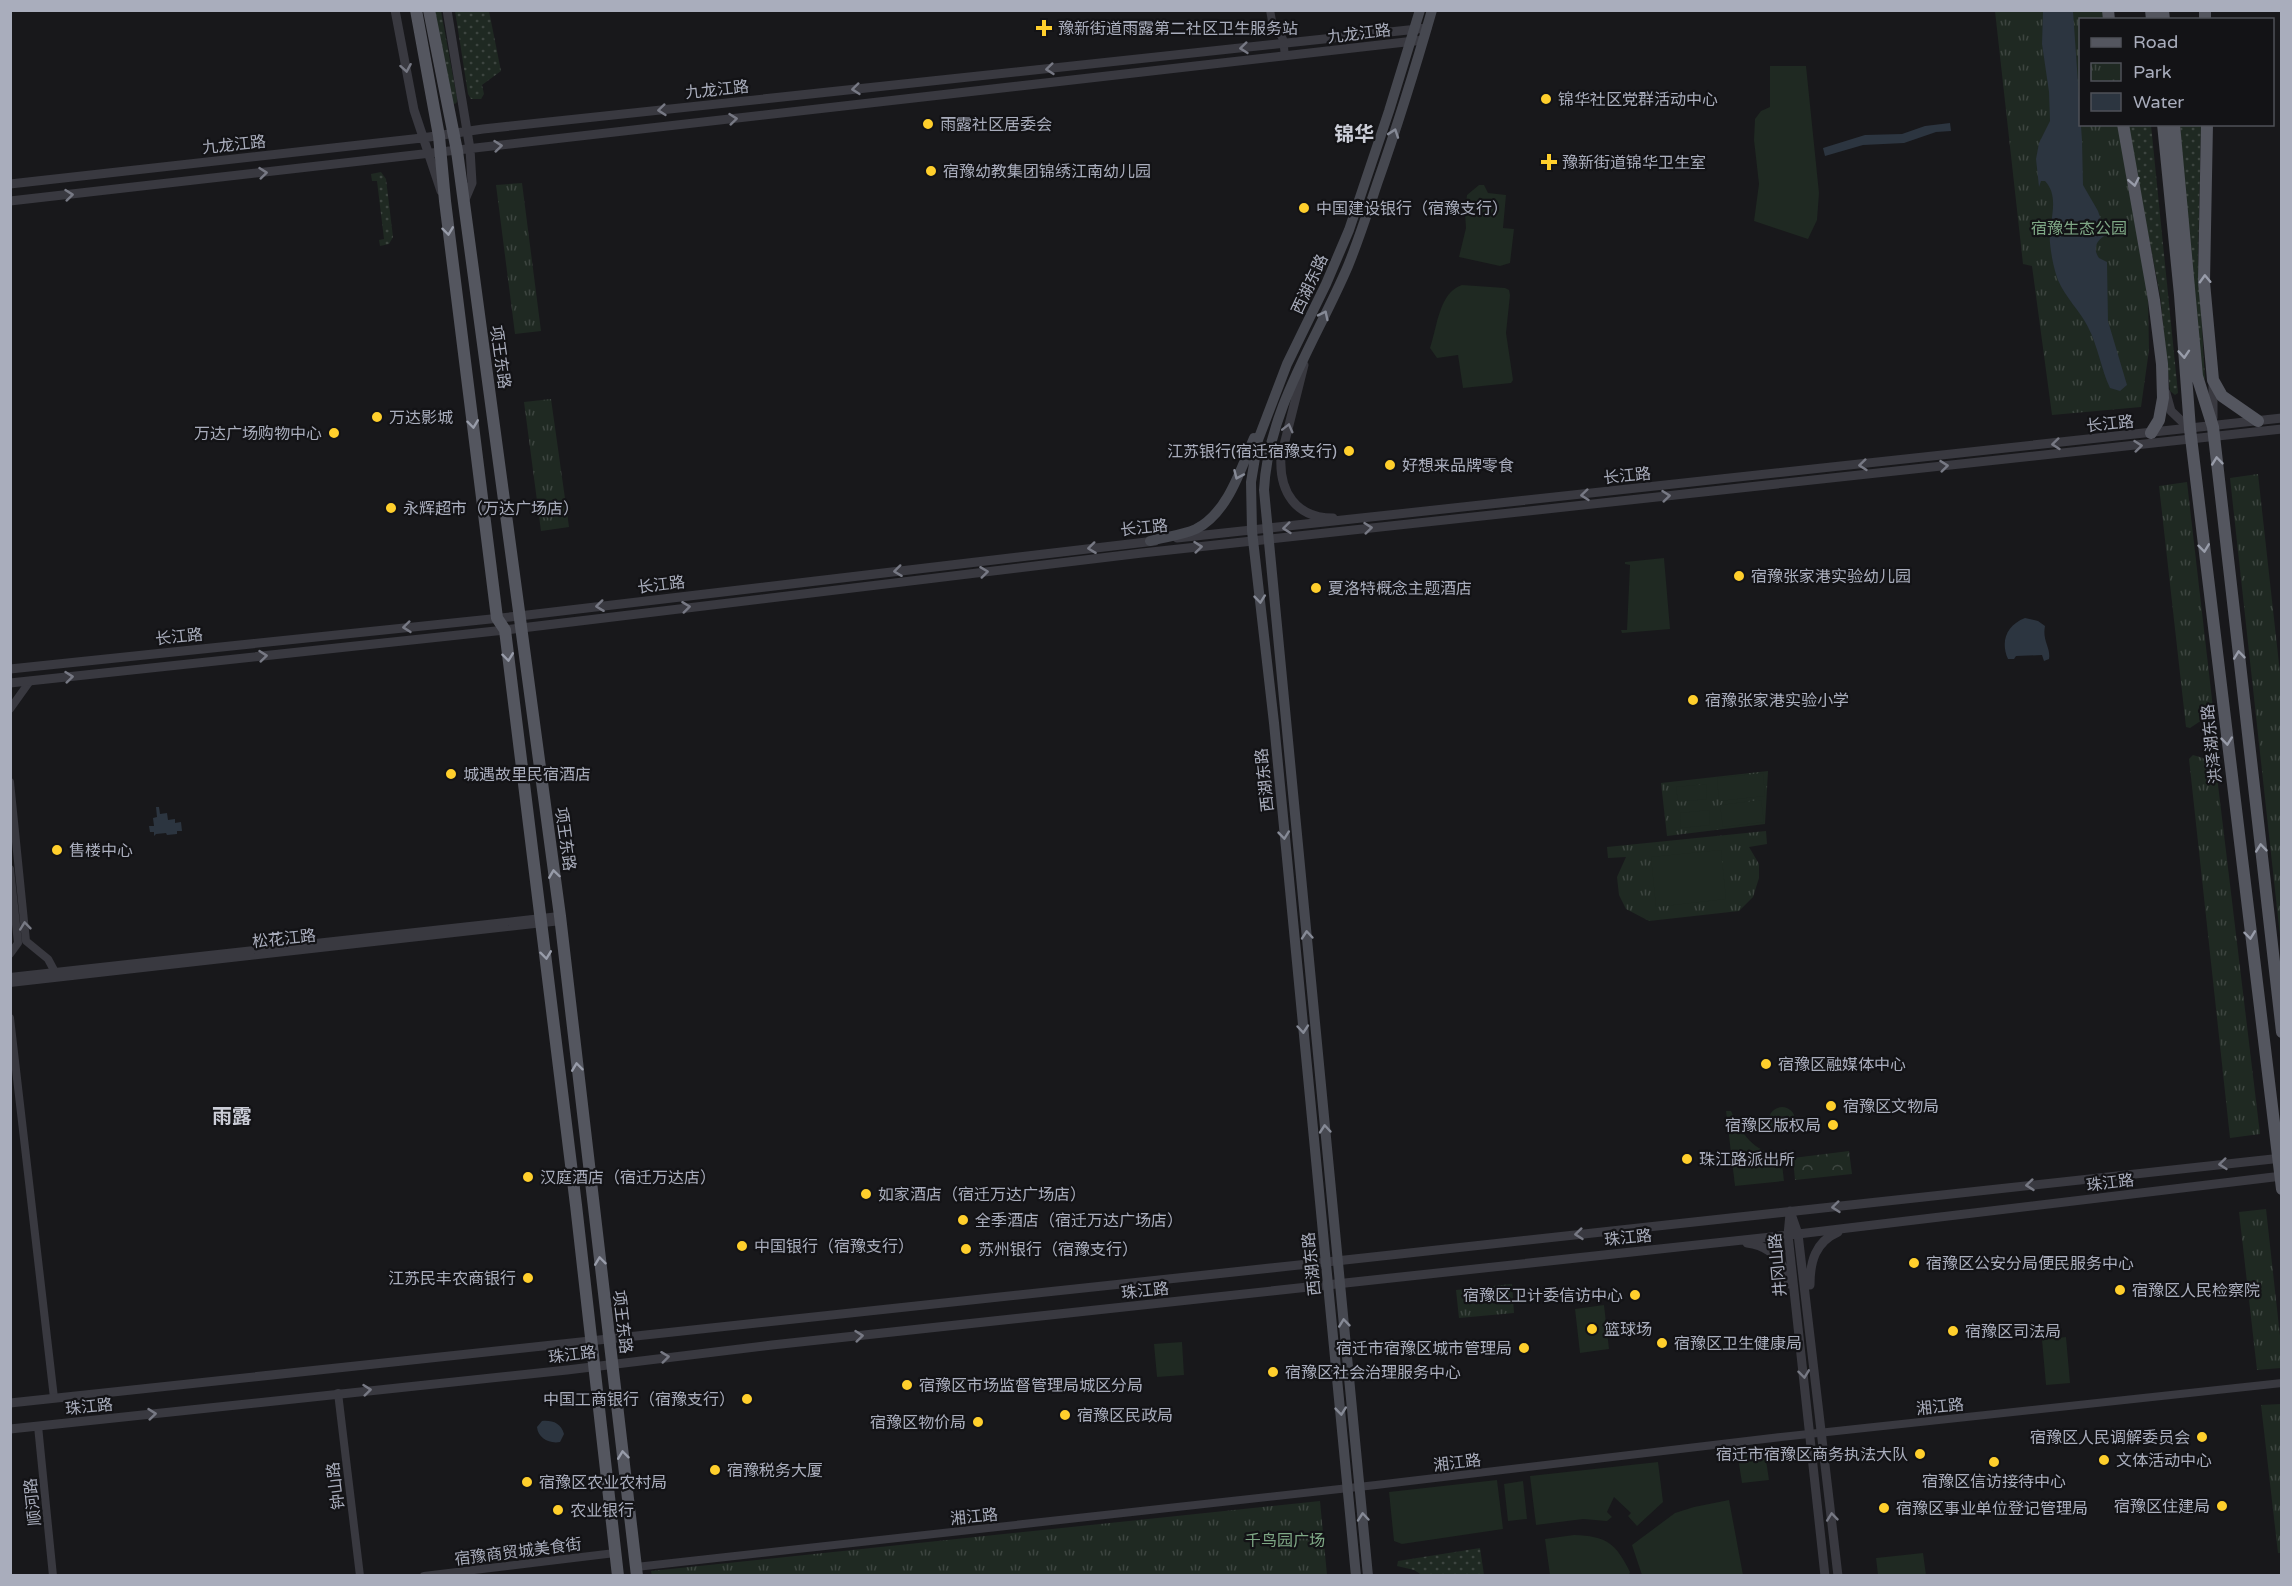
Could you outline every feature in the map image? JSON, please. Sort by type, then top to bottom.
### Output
[{"type":"main road","name":"项王东路","points":[[416,10],[439,136],[445,201],[497,618],[505,630],[576,1204],[618,1575]]},
{"type":"main road","name":"项王东路","points":[[429,10],[457,151],[560,918],[636,1571]]},
{"type":"main road","name":"西湖东路","points":[[1356,1575],[1274,723],[1253,536],[1251,482],[1258,440],[1287,364],[1341,250],[1412,42],[1420,10]]},
{"type":"main road","name":"西湖东路","points":[[1368,1575],[1264,490],[1268,454],[1295,374],[1340,283],[1359,236],[1402,112],[1432,10]]},
{"type":"main road","points":[[2123,126],[2154,300],[2162,364],[2163,398],[2159,420],[2151,433]]},
{"type":"main road","points":[[2163,126],[2197,376],[2214,432],[2282,1032]]},
{"type":"main road","points":[[2174,126],[2185,292]]},
{"type":"main road","points":[[2207,126],[2204,282],[2213,380],[2222,396],[2258,421]]},
{"type":"main road","name":"洪泽湖东路","points":[[2185,292],[2191,434],[2282,1189]]},
{"type":"main road","points":[[1150,541],[1195,529],[1216,512],[1230,491],[1287,364]]},
{"type":"street","points":[[395,10],[414,111],[445,201]]},
{"type":"street","points":[[447,10],[470,149],[472,183],[464,202]]},
{"type":"street","points":[[1270,10],[1272,21],[1281,34],[1285,56]]},
{"type":"street","name":"九龙江路","points":[[10,184],[467,131],[1427,28]]},
{"type":"street","name":"九龙江路","points":[[10,201],[1423,40]]},
{"type":"street","points":[[1309,346],[1281,457],[1281,472],[1287,493],[1298,507],[1313,516],[1374,518]]},
{"type":"street","points":[[2162,364],[2171,411],[2191,434]]},
{"type":"street","points":[[2213,380],[2214,432]]},
{"type":"street","name":"长江路","points":[[2214,432],[2258,421],[2282,418]]},
{"type":"street","name":"长江路","points":[[1268,534],[2191,434],[2282,429]]},
{"type":"street","name":"长江路","points":[[10,669],[497,618],[520,622],[1253,536],[1374,518],[2151,433],[2191,434]]},
{"type":"street","name":"长江路","points":[[10,683],[505,630],[520,622],[1150,541],[1253,536]]},
{"type":"street","points":[[10,709],[30,681]]},
{"type":"street","points":[[10,782],[26,940],[48,959],[55,972]]},
{"type":"street","points":[[10,869],[18,943],[10,954]]},
{"type":"street","name":"松花江路","points":[[10,983],[560,918]]},
{"type":"street","name":"松花江路","points":[[10,977],[541,921]]},
{"type":"street","points":[[10,1018],[54,1398]]},
{"type":"street","name":"珠江路","points":[[10,1403],[2280,1158]]},
{"type":"street","name":"珠江路","points":[[10,1429],[1798,1234],[2281,1176]]},
{"type":"street","name":"井冈山路","points":[[1790,1211],[1798,1234],[1838,1575]]},
{"type":"street","name":"井冈山路","points":[[1790,1211],[1788,1235],[1825,1575]]},
{"type":"street","points":[[1810,1329],[1812,1261],[1825,1239],[1847,1228]]},
{"type":"street","points":[[1726,1242],[1756,1244],[1772,1252],[1779,1260],[1788,1278],[1799,1330]]},
{"type":"street","name":"湘江路","points":[[636,1571],[1811,1434],[2282,1383]]},
{"type":"street","name":"钟山路","points":[[338,1393],[360,1575]]},
{"type":"street","name":"顺河路","points":[[38,1426],[53,1575]]},
{"type":"street","name":"宿豫商贸城美食街","points":[[424,1575],[615,1552]]},
{"type":"green space","points":[[434,11],[441,11],[457,98],[455,104],[453,103]]},
{"type":"green space","points":[[455,11],[489,11],[501,71],[482,85],[484,94],[481,99],[471,99],[468,94]]},
{"type":"green space","name":"宿豫生态公园","points":[[1995,11],[2103,11],[2104,18],[2079,18],[2079,126],[2118,126],[2148,296],[2149,350],[2141,407],[2052,415],[2032,266],[2023,264]]},
{"type":"green space","points":[[1770,66],[1806,66],[1819,193],[1817,220],[1808,239],[1754,221],[1759,184],[1754,140],[1755,119],[1761,111],[1770,107]]},
{"type":"green space","points":[[2127,126],[2151,126],[2178,393],[2175,395],[2170,391],[2160,295]]},
{"type":"green space","points":[[2180,126],[2201,126],[2198,260],[2205,379],[2200,377]]},
{"type":"green space","points":[[381,172],[386,179],[393,237],[389,244],[380,246],[379,240],[384,239],[377,181],[372,181],[371,174]]},
{"type":"green space","points":[[522,183],[541,331],[515,334],[496,185]]},
{"type":"green space","points":[[1479,185],[1484,185],[1488,193],[1506,195],[1503,228],[1514,229],[1510,263],[1500,266],[1459,257],[1466,228],[1467,195]]},
{"type":"green space","points":[[1462,285],[1509,290],[1506,333],[1513,380],[1511,383],[1463,388],[1458,355],[1437,358],[1430,348],[1440,312],[1448,295]]},
{"type":"green space","points":[[551,399],[569,527],[541,531],[524,402]]},
{"type":"green space","points":[[2258,474],[2282,691],[2281,945],[2230,478]]},
{"type":"green space","points":[[2187,482],[2213,708],[2205,718],[2190,728],[2186,727],[2159,486]]},
{"type":"green space","points":[[1664,558],[1670,629],[1622,633],[1621,630],[1627,630],[1630,565],[1625,562]]},
{"type":"green space","points":[[2193,755],[2203,758],[2216,768],[2260,1134],[2230,1138],[2189,759]]},
{"type":"green space","points":[[1768,771],[1765,824],[1667,836],[1661,783]]},
{"type":"green space","points":[[1763,773],[1765,796],[1719,801],[1717,778]]},
{"type":"green space","points":[[1706,784],[1707,799],[1678,802],[1676,787]]},
{"type":"green space","points":[[1761,800],[1764,822],[1723,827],[1720,805]]},
{"type":"green space","points":[[1709,810],[1710,825],[1681,828],[1680,813]]},
{"type":"green space","points":[[1766,831],[1767,844],[1749,847],[1759,864],[1759,878],[1753,897],[1739,911],[1649,921],[1626,909],[1619,895],[1617,877],[1626,857],[1608,858],[1607,847]]},
{"type":"green space","points":[[1721,850],[1726,899],[1656,907],[1651,857]]},
{"type":"green space","points":[[1782,1107],[1791,1111],[1795,1120],[1791,1129],[1782,1133],[1773,1129],[1769,1120],[1773,1111]]},
{"type":"green space","points":[[1726,1111],[1731,1111],[1744,1134],[1756,1146],[1781,1155],[1784,1181],[1735,1186]]},
{"type":"green space","points":[[1849,1151],[1852,1174],[1795,1180],[1793,1158]]},
{"type":"green space","points":[[2266,1209],[2281,1345],[2281,1368],[2257,1370],[2239,1212]]},
{"type":"green space","points":[[1512,1284],[1514,1313],[1459,1318],[1456,1290]]},
{"type":"green space","name":"篮球场","points":[[1604,1305],[1609,1349],[1580,1353],[1575,1309]]},
{"type":"green space","points":[[2066,1337],[2070,1383],[2046,1385],[2042,1340]]},
{"type":"green space","points":[[1182,1342],[1184,1375],[1157,1377],[1154,1344]]},
{"type":"green space","points":[[2281,1404],[2282,1553],[2278,1553],[2261,1405]]},
{"type":"green space","points":[[1776,1450],[1778,1458],[1766,1460],[1769,1480],[1742,1483],[1738,1458],[1740,1454]]},
{"type":"green space","points":[[1658,1462],[1663,1502],[1637,1526],[1628,1516],[1631,1513],[1614,1497],[1607,1512],[1612,1517],[1607,1521],[1583,1519],[1536,1525],[1530,1476]]},
{"type":"green space","points":[[1497,1480],[1503,1529],[1402,1544],[1394,1541],[1389,1492]]},
{"type":"green space","points":[[1523,1481],[1527,1519],[1508,1521],[1504,1484]]},
{"type":"green space","points":[[1729,1500],[1743,1575],[1642,1575],[1632,1545],[1675,1513]]},
{"type":"green space","name":"千鸟园广场","points":[[1320,1501],[1327,1575],[652,1576],[651,1571]]},
{"type":"green space","points":[[1574,1535],[1594,1537],[1609,1543],[1620,1554],[1630,1572],[1629,1575],[1550,1575],[1545,1539]]},
{"type":"green space","points":[[1480,1548],[1484,1575],[1422,1575],[1414,1570],[1397,1566],[1398,1561]]},
{"type":"green space","points":[[1923,1553],[1926,1575],[1878,1575],[1876,1558]]},
{"type":"water","points":[[2043,11],[2073,11],[2083,185],[2098,211],[2106,235],[2098,242],[2096,251],[2099,258],[2107,262],[2108,321],[2127,385],[2120,391],[2110,388],[2091,334],[2085,321],[2061,286],[2053,262],[2050,247],[2052,195],[2045,181],[2041,181],[2039,187],[2036,159],[2039,143],[2050,121],[2049,92],[2042,44]]},
{"type":"water","points":[[1950,123],[1951,131],[1936,132],[1904,143],[1863,145],[1825,156],[1823,148],[1865,135],[1902,134],[1925,126]]},
{"type":"water","points":[[2025,618],[2038,621],[2045,626],[2049,659],[2044,661],[2042,655],[2016,656],[2014,659],[2008,659],[2005,646],[2007,634],[2014,625]]},
{"type":"water","points":[[156,807],[159,807],[160,814],[167,813],[168,820],[175,819],[175,823],[181,822],[182,831],[177,831],[177,834],[167,835],[166,833],[154,836],[149,826],[154,826],[153,818],[157,817]]},
{"type":"water","points":[[542,1421],[553,1422],[561,1427],[564,1434],[560,1442],[552,1442],[542,1437],[537,1427]]},
{"type":"place","name":"豫新街道雨露第二社区卫生服务站","points":[[1044,28]]},
{"type":"place","name":"锦华社区党群活动中心","points":[[1546,99]]},
{"type":"place","name":"雨露社区居委会","points":[[928,124]]},
{"type":"place","name":"豫新街道锦华卫生室","points":[[1549,162]]},
{"type":"place","name":"宿豫幼教集团锦绣江南幼儿园","points":[[931,171]]},
{"type":"place","name":"中国建设银行（宿豫支行）","points":[[1304,208]]},
{"type":"place","name":"万达影城","points":[[377,417]]},
{"type":"place","name":"万达广场购物中心","points":[[334,433]]},
{"type":"place","name":"江苏银行(宿迁宿豫支行)","points":[[1349,451]]},
{"type":"place","name":"好想来品牌零食","points":[[1390,465]]},
{"type":"place","name":"永辉超市（万达广场店）","points":[[391,508]]},
{"type":"place","name":"宿豫张家港实验幼儿园","points":[[1739,576]]},
{"type":"place","name":"夏洛特概念主题酒店","points":[[1316,588]]},
{"type":"place","name":"宿豫张家港实验小学","points":[[1693,700]]},
{"type":"place","name":"城遇故里民宿酒店","points":[[451,774]]},
{"type":"place","name":"售楼中心","points":[[57,850]]},
{"type":"place","name":"宿豫区融媒体中心","points":[[1766,1064]]},
{"type":"place","name":"宿豫区文物局","points":[[1831,1106]]},
{"type":"place","name":"宿豫区版权局","points":[[1833,1125]]},
{"type":"place","name":"珠江路派出所","points":[[1687,1159]]},
{"type":"place","name":"汉庭酒店（宿迁万达店）","points":[[528,1177]]},
{"type":"place","name":"如家酒店（宿迁万达广场店）","points":[[866,1194]]},
{"type":"place","name":"全季酒店（宿迁万达广场店）","points":[[963,1220]]},
{"type":"place","name":"中国银行（宿豫支行）","points":[[742,1246]]},
{"type":"place","name":"苏州银行（宿豫支行）","points":[[966,1249]]},
{"type":"place","name":"宿豫区公安分局便民服务中心","points":[[1914,1263]]},
{"type":"place","name":"江苏民丰农商银行","points":[[528,1278]]},
{"type":"place","name":"宿豫区人民检察院","points":[[2120,1290]]},
{"type":"place","name":"宿豫区卫计委信访中心","points":[[1635,1295]]},
{"type":"place","name":"篮球场","points":[[1592,1329]]},
{"type":"place","name":"宿豫区司法局","points":[[1953,1331]]},
{"type":"place","name":"宿豫区卫生健康局","points":[[1662,1343]]},
{"type":"place","name":"宿迁市宿豫区城市管理局","points":[[1524,1348]]},
{"type":"place","name":"宿豫区社会治理服务中心","points":[[1273,1372]]},
{"type":"place","name":"宿豫区市场监督管理局城区分局","points":[[907,1385]]},
{"type":"place","name":"中国工商银行（宿豫支行）","points":[[747,1399]]},
{"type":"place","name":"宿豫区民政局","points":[[1065,1415]]},
{"type":"place","name":"宿豫区物价局","points":[[978,1422]]},
{"type":"place","name":"宿豫区人民调解委员会","points":[[2202,1437]]},
{"type":"place","name":"宿迁市宿豫区商务执法大队","points":[[1920,1454]]},
{"type":"place","name":"文体活动中心","points":[[2104,1460]]},
{"type":"place","name":"宿豫区信访接待中心","points":[[1994,1462]]},
{"type":"place","name":"宿豫税务大厦","points":[[715,1470]]},
{"type":"place","name":"宿豫区农业农村局","points":[[527,1482]]},
{"type":"place","name":"宿豫区住建局","points":[[2222,1506]]},
{"type":"place","name":"宿豫区事业单位登记管理局","points":[[1884,1508]]},
{"type":"place","name":"农业银行","points":[[558,1510]]},
{"type":"district","name":"锦华","points":[[1354,134]]},
{"type":"district","name":"雨露","points":[[232,1116]]}]
